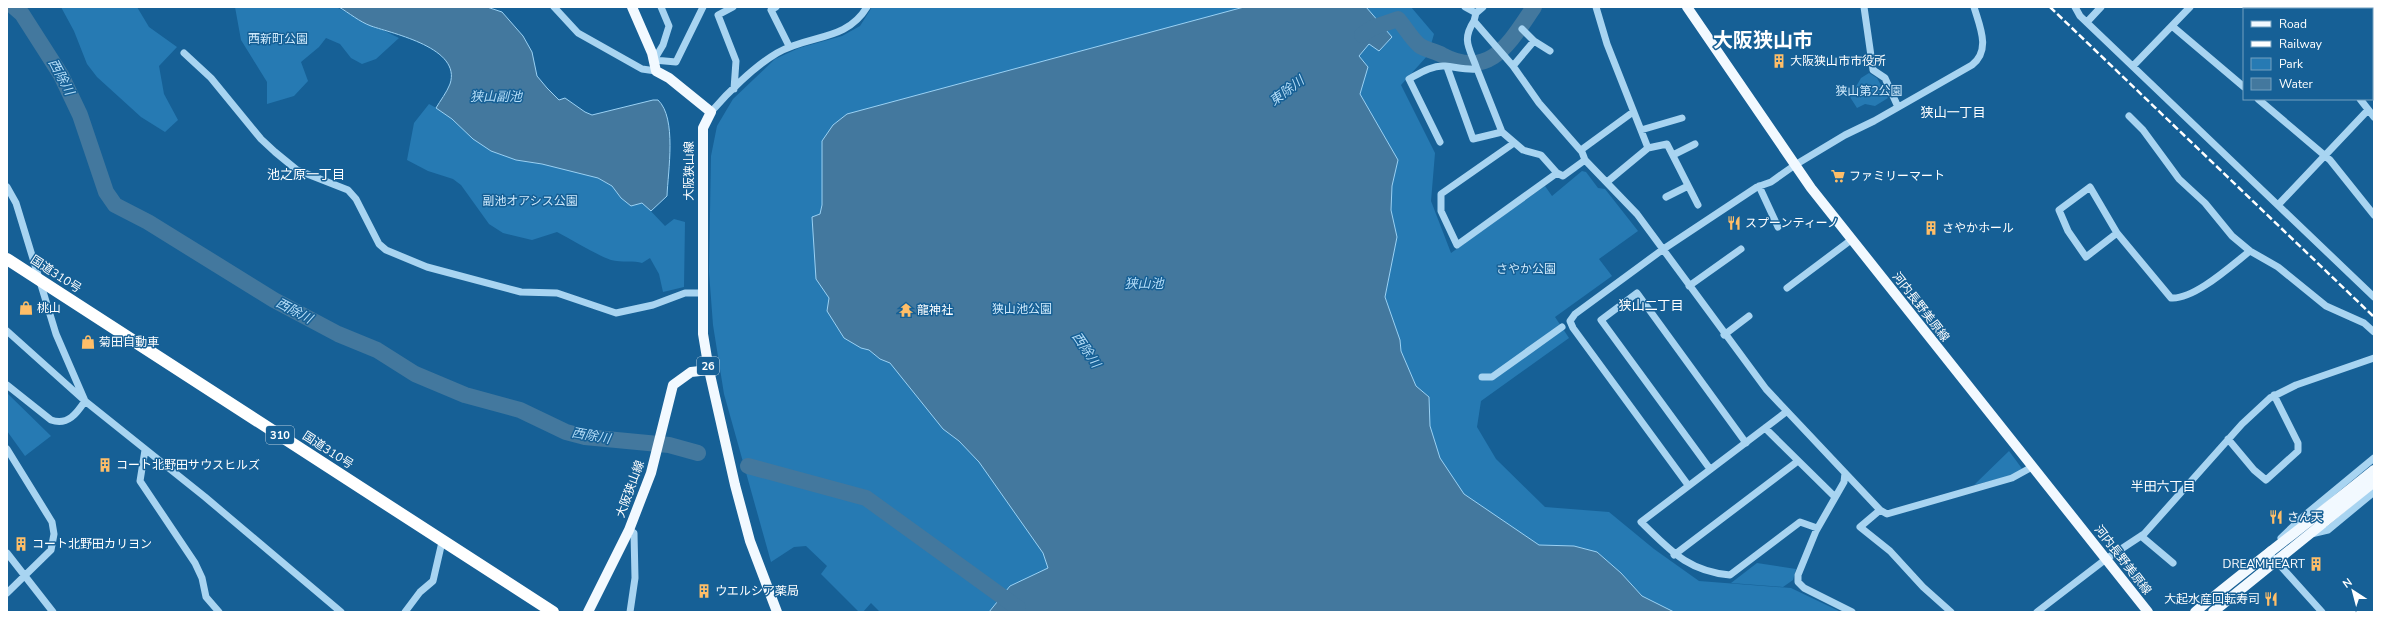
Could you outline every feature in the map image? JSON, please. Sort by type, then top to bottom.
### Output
[{"type":"highway","name":"国道310号","points":[[7,259],[442,542],[553,612]]},
{"type":"main road","points":[[632,7],[654,60],[656,71],[669,78],[711,112]]},
{"type":"main road","name":"河内長野美原線","points":[[1687,7],[1794,165],[1851,240],[2148,612]]},
{"type":"main road","name":"大阪狭山線","points":[[711,112],[703,128],[703,334],[709,370],[737,492],[750,541],[777,612]]},
{"type":"main road","name":"大阪狭山線","points":[[588,612],[629,530],[651,473],[673,385],[691,372],[709,370]]},
{"type":"main road","points":[[2195,612],[2268,552],[2307,525],[2374,470]]},
{"type":"main road","points":[[2213,612],[2374,482]]},
{"type":"street","points":[[554,7],[578,33],[642,69],[656,71]]},
{"type":"street","points":[[661,7],[669,26],[662,45],[654,60],[676,62],[703,7]]},
{"type":"street","points":[[733,7],[718,15],[736,61],[734,89]]},
{"type":"street","points":[[776,7],[771,10],[789,46]]},
{"type":"street","points":[[711,112],[734,89],[776,53],[789,46],[850,27],[860,19],[867,7]]},
{"type":"street","points":[[1465,7],[1475,17],[1513,66],[1539,103],[1581,150],[1585,160],[1603,181],[1607,182],[1637,214],[1724,335],[1786,412],[1880,510],[1887,514],[1938,501],[1997,481],[2012,478],[2032,467]]},
{"type":"street","points":[[1483,7],[1475,17],[1467,32],[1467,41],[1502,132],[1523,150],[1541,155],[1557,173],[1563,176],[1585,160]]},
{"type":"street","points":[[1596,7],[1633,112],[1648,148]]},
{"type":"street","points":[[1864,7],[1873,70],[1885,78],[1898,107]]},
{"type":"street","points":[[1688,485],[1573,328],[1570,321],[1575,314],[1662,250],[1759,186],[1771,182],[1794,165],[1978,60],[1984,49],[1984,42],[1974,7]]},
{"type":"street","points":[[2076,7],[2087,22],[2374,297]]},
{"type":"street","points":[[2087,22],[2101,7]]},
{"type":"street","points":[[2133,66],[2190,7]]},
{"type":"street","points":[[2172,26],[2243,86]]},
{"type":"street","points":[[1522,29],[1534,41],[1550,51]]},
{"type":"street","points":[[1513,66],[1534,41]]},
{"type":"street","points":[[184,53],[211,78],[261,139],[275,152],[297,170],[348,190],[356,199],[379,244],[386,250],[427,267],[521,292],[557,293],[616,313],[653,305],[685,293],[702,293]]},
{"type":"street","points":[[1440,142],[1409,78],[1424,70],[1447,67],[1460,70],[1475,65]]},
{"type":"street","points":[[1447,67],[1473,139],[1502,132]]},
{"type":"street","points":[[2259,100],[2324,156],[2374,215]]},
{"type":"street","points":[[2361,100],[2374,117]]},
{"type":"street","points":[[2278,205],[2368,110]]},
{"type":"street","points":[[1581,150],[1633,112]]},
{"type":"street","points":[[2129,116],[2143,130],[2179,179],[2205,203],[2232,236],[2250,251],[2278,267],[2332,309],[2364,323],[2374,332]]},
{"type":"street","points":[[1641,130],[1682,118]]},
{"type":"street","points":[[1514,143],[1441,194],[1441,211],[1457,245],[1557,173]]},
{"type":"street","points":[[1607,182],[1622,168],[1646,152],[1648,148],[1667,144],[1698,205]]},
{"type":"street","points":[[1673,155],[1695,144]]},
{"type":"street","points":[[1666,197],[1688,186]]},
{"type":"street","points":[[1759,186],[1778,227]]},
{"type":"street","points":[[7,187],[16,204],[42,282],[56,334],[85,401]]},
{"type":"street","points":[[2117,233],[2086,257],[2068,231],[2058,210],[2090,187],[2117,233],[2171,298],[2176,299],[2198,290],[2250,251]]},
{"type":"street","points":[[1787,288],[1851,240]]},
{"type":"street","points":[[1688,286],[1741,249]]},
{"type":"street","points":[[1710,469],[1601,320],[1637,293],[1746,443]]},
{"type":"street","points":[[1724,335],[1750,316]]},
{"type":"street","points":[[1482,377],[1492,377],[1562,327]]},
{"type":"street","points":[[7,331],[85,401],[205,497],[341,612]]},
{"type":"street","points":[[2037,612],[2106,559],[2141,536],[2255,410],[2274,395],[2296,385],[2374,358]]},
{"type":"street","points":[[7,385],[52,420],[58,422],[67,421],[76,414],[85,401]]},
{"type":"street","points":[[2228,439],[2254,470],[2266,480],[2298,451],[2298,443],[2274,395]]},
{"type":"street","points":[[1786,412],[1641,522],[1674,555],[1692,566],[1715,574],[1730,575],[1800,522],[1817,528]]},
{"type":"street","points":[[1765,428],[1835,497]]},
{"type":"street","points":[[7,449],[52,522],[54,534],[51,550],[7,593]]},
{"type":"street","points":[[145,450],[140,481],[195,563],[202,578],[206,597],[219,612]]},
{"type":"street","points":[[2322,612],[2268,552],[2305,514],[2374,458]]},
{"type":"street","points":[[1674,555],[1798,461]]},
{"type":"street","points":[[1845,473],[1844,482],[1817,528],[1798,575],[1798,582],[1804,588],[1852,612]]},
{"type":"street","points":[[2310,534],[2328,530],[2374,492]]},
{"type":"street","points":[[1880,510],[1860,527],[1890,551],[1924,587],[1951,612]]},
{"type":"street","points":[[629,530],[634,533],[635,578],[630,612]]},
{"type":"street","points":[[2141,536],[2173,563]]},
{"type":"street","points":[[405,612],[420,592],[433,581],[442,542]]},
{"type":"street","points":[[7,553],[53,612]]},
{"type":"green space","points":[[61,7],[137,7],[149,27],[177,47],[159,66],[164,94],[178,120],[165,132],[141,117],[97,77],[87,64],[74,31]]},
{"type":"green space","name":"西新町公園","points":[[235,7],[336,7],[399,38],[376,59],[362,64],[351,58],[340,44],[326,38],[319,47],[301,62],[308,81],[294,96],[267,104],[267,82],[241,40]]},
{"type":"green space","name":"狭山池","points":[[872,7],[1411,7],[1434,34],[1428,55],[1401,85],[1435,153],[1431,201],[1451,253],[1545,186],[1552,196],[1582,171],[1586,172],[1598,188],[1605,189],[1638,231],[1599,259],[1612,276],[1555,317],[1569,338],[1481,401],[1477,427],[1496,459],[1545,507],[1609,512],[1654,549],[1699,581],[1791,588],[1841,612],[880,612],[871,603],[863,612],[859,612],[821,574],[827,566],[806,546],[794,547],[771,562],[724,394],[713,325],[709,272],[711,156],[717,126],[733,99],[775,59],[799,48],[842,36],[860,26]]},
{"type":"green space","name":"狭山第2公園","points":[[1869,73],[1877,78],[1888,98],[1875,106],[1865,104],[1857,108],[1850,97],[1861,78]]},
{"type":"green space","name":"副池オアシス公園","points":[[429,104],[442,111],[491,151],[516,160],[542,164],[598,178],[612,186],[621,198],[633,204],[642,203],[665,226],[674,219],[685,222],[684,287],[663,292],[659,274],[650,258],[642,263],[615,261],[597,254],[557,232],[532,240],[503,233],[489,224],[461,185],[453,179],[428,171],[407,160],[414,123]]},
{"type":"green space","points":[[7,393],[51,436],[25,456],[7,431]]},
{"type":"green space","points":[[2009,451],[2023,470],[2013,475],[1974,485]]},
{"type":"green space","points":[[1757,563],[1796,569],[1793,580],[1783,587],[1731,583]]},
{"type":"water","name":"狭山副池","points":[[339,7],[487,7],[502,12],[523,36],[532,52],[537,76],[559,100],[565,98],[592,115],[658,100],[664,108],[668,119],[670,159],[667,196],[651,211],[642,203],[631,206],[621,198],[612,186],[598,178],[542,164],[516,160],[491,151],[473,139],[452,119],[436,108],[450,84],[451,72],[446,61],[424,44],[371,26]]},
{"type":"water","name":"狭山池","points":[[1244,7],[1366,7],[1392,37],[1379,51],[1369,44],[1359,56],[1368,67],[1360,94],[1398,160],[1392,186],[1391,210],[1397,237],[1385,297],[1400,340],[1401,351],[1416,386],[1429,397],[1430,426],[1440,458],[1464,494],[1539,545],[1574,546],[1597,552],[1621,573],[1642,596],[1674,612],[989,612],[1010,586],[1048,568],[1043,553],[979,462],[959,441],[943,429],[890,363],[880,359],[869,350],[861,348],[844,338],[827,311],[829,298],[816,279],[812,217],[820,214],[822,205],[822,141],[833,125],[847,114]]},
{"type":"waterway","name":"西除川","points":[[14,7],[22,14],[61,75],[80,115],[106,192],[115,205],[148,222],[274,300],[338,334],[377,350],[415,374],[465,395],[520,410],[566,432],[585,437],[669,445],[698,453]]},
{"type":"waterway","name":"東除川","points":[[1362,35],[1372,28],[1398,19],[1421,47],[1459,62],[1473,63],[1486,60],[1497,54],[1516,33],[1534,7]]},
{"type":"waterway","name":"西除川","points":[[748,466],[866,498],[1018,608]]},
{"type":"railway","points":[[2050,7],[2374,317]]},
{"type":"place","name":"大阪狭山市市役所","points":[[1779,61]]},
{"type":"place","name":"ファミリーマート","points":[[1838,176]]},
{"type":"place","name":"スプーンティーノ","points":[[1734,223]]},
{"type":"place","name":"さやかホール","points":[[1931,228]]},
{"type":"place","name":"桃山","points":[[26,308]]},
{"type":"place","name":"龍神社","points":[[906,310]]},
{"type":"place","name":"菊田自動車","points":[[88,342]]},
{"type":"place","name":"コート北野田サウスヒルズ","points":[[105,465]]},
{"type":"place","name":"さん天","points":[[2276,517]]},
{"type":"place","name":"コート北野田カリヨン","points":[[21,544]]},
{"type":"place","name":"DREAMHEART","points":[[2316,564]]},
{"type":"place","name":"ウエルシア薬局","points":[[704,591]]},
{"type":"place","name":"大起水産回転寿司","points":[[2271,599]]},
{"type":"district","name":"大阪狭山市","points":[[1763,40]]},
{"type":"district","name":"狭山一丁目","points":[[1953,113]]},
{"type":"district","name":"池之原一丁目","points":[[306,175]]},
{"type":"district","name":"狭山二丁目","points":[[1651,306]]},
{"type":"district","name":"半田六丁目","points":[[2163,487]]},
{"type":"park label","name":"さやか公園","points":[[1526,269]]},
{"type":"park label","name":"狭山池公園","points":[[1022,309]]}]
